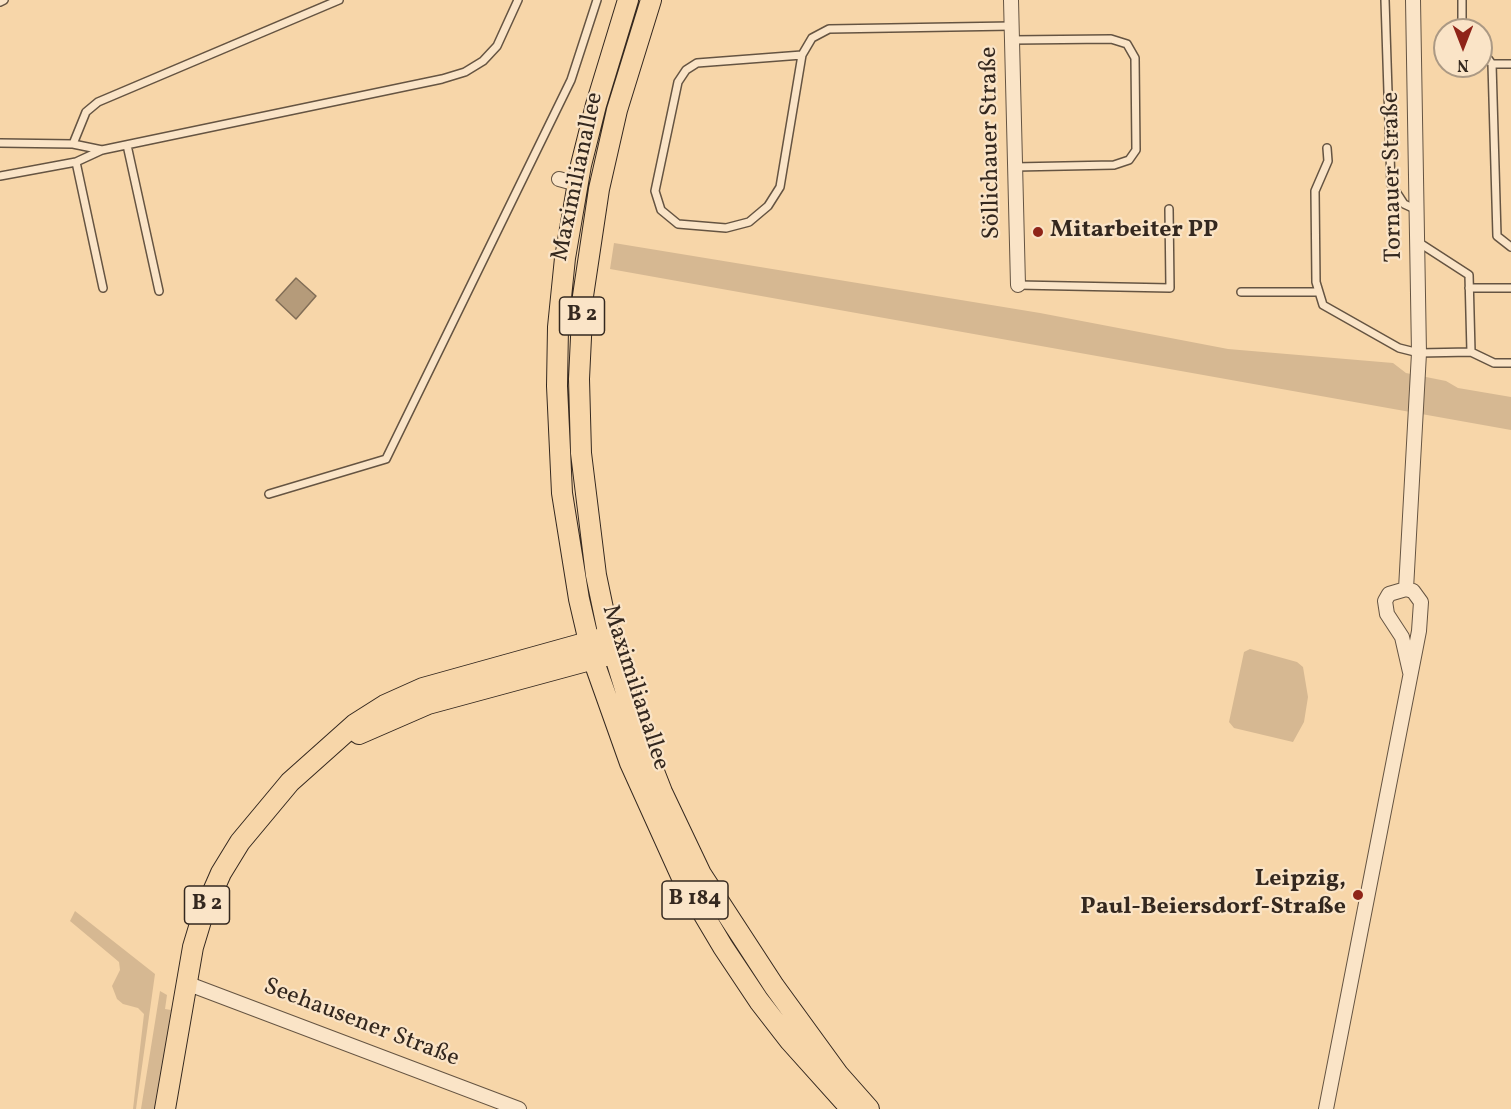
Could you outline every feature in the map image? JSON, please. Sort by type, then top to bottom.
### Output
[{"type":"main road","name":"Maximilianallee","points":[[628,0],[596,105],[568,182],[558,327],[558,428],[566,525],[591,650],[647,806],[699,909],[759,1001],[790,1041],[850,1109]]},
{"type":"main road","name":"Maximilianallee","points":[[611,645],[588,527],[581,453],[579,379],[582,315],[587,257],[599,189],[620,100],[651,0]]},
{"type":"main road","name":"B 2","points":[[165,1109],[193,947],[203,914],[221,873],[240,842],[290,782],[334,744],[428,704],[611,645]]},
{"type":"main road","name":"B 184","points":[[611,645],[647,754],[701,874],[774,987],[838,1074],[869,1109]]},
{"type":"street","name":"Söllichauer Straße","points":[[1011,0],[1018,285]]},
{"type":"street","name":"Tornauer Straße","points":[[1406,589],[1419,352],[1413,0]]},
{"type":"street","points":[[1326,1109],[1423,609],[1418,596],[1406,589],[1389,594],[1385,601],[1387,614],[1402,638],[1410,672]]},
{"type":"street","name":"Seehausener Straße","points":[[186,984],[519,1109]]},
{"type":"lane","points":[[0,2],[4,0]]},
{"type":"lane","points":[[74,144],[86,112],[98,102],[339,0]]},
{"type":"lane","points":[[0,176],[76,162],[102,150],[442,80],[465,72],[483,61],[496,46],[518,0]]},
{"type":"lane","points":[[269,494],[386,459],[571,80],[597,0]]},
{"type":"lane","points":[[1386,0],[1390,184],[1404,204],[1417,210]]},
{"type":"lane","points":[[1462,0],[1462,18]]},
{"type":"lane","points":[[802,56],[697,63],[686,70],[678,82],[655,190],[661,210],[678,224],[726,228],[749,222],[768,206],[780,187],[802,56],[812,38],[829,29],[1012,33],[1111,39],[1126,44],[1135,58],[1136,150],[1129,160],[1114,165],[1015,167]]},
{"type":"lane","points":[[1493,64],[1511,64]]},
{"type":"lane","points":[[1492,78],[1497,236],[1511,247]]},
{"type":"lane","points":[[0,143],[74,144],[102,150]]},
{"type":"lane","points":[[128,145],[159,291]]},
{"type":"lane","points":[[1327,148],[1328,161],[1315,191],[1316,282],[1323,305],[1399,348],[1419,352],[1471,352],[1494,363],[1511,363]]},
{"type":"lane","points":[[76,162],[103,288]]},
{"type":"lane","points":[[1018,285],[1170,288],[1169,208]]},
{"type":"lane","points":[[1417,242],[1469,275],[1471,352]]},
{"type":"lane","points":[[1470,288],[1511,288]]},
{"type":"lane","points":[[1241,292],[1319,292]]},
{"type":"shaded area","points":[[614,243],[1040,313],[1228,349],[1393,363],[1406,373],[1446,381],[1458,388],[1511,397],[1511,430],[610,269]]},
{"type":"shaded area","points":[[296,278],[316,296],[296,319],[276,300]]},
{"type":"shaded area","points":[[1250,649],[1297,662],[1303,667],[1308,697],[1304,722],[1293,742],[1234,728],[1229,722],[1244,652]]},
{"type":"shaded area","points":[[75,911],[155,974],[136,1109],[133,1109],[144,1014],[138,1008],[123,1004],[117,999],[112,986],[120,970],[119,962],[70,921]]},
{"type":"shaded area","points":[[160,991],[167,995],[165,1009],[171,1010],[157,1109],[141,1109]]},
{"type":"place","name":"Mitarbeiter PP","points":[[1038,232]]},
{"type":"place","name":"Leipzig, Paul-Beiersdorf-Straße","points":[[1358,895]]}]
